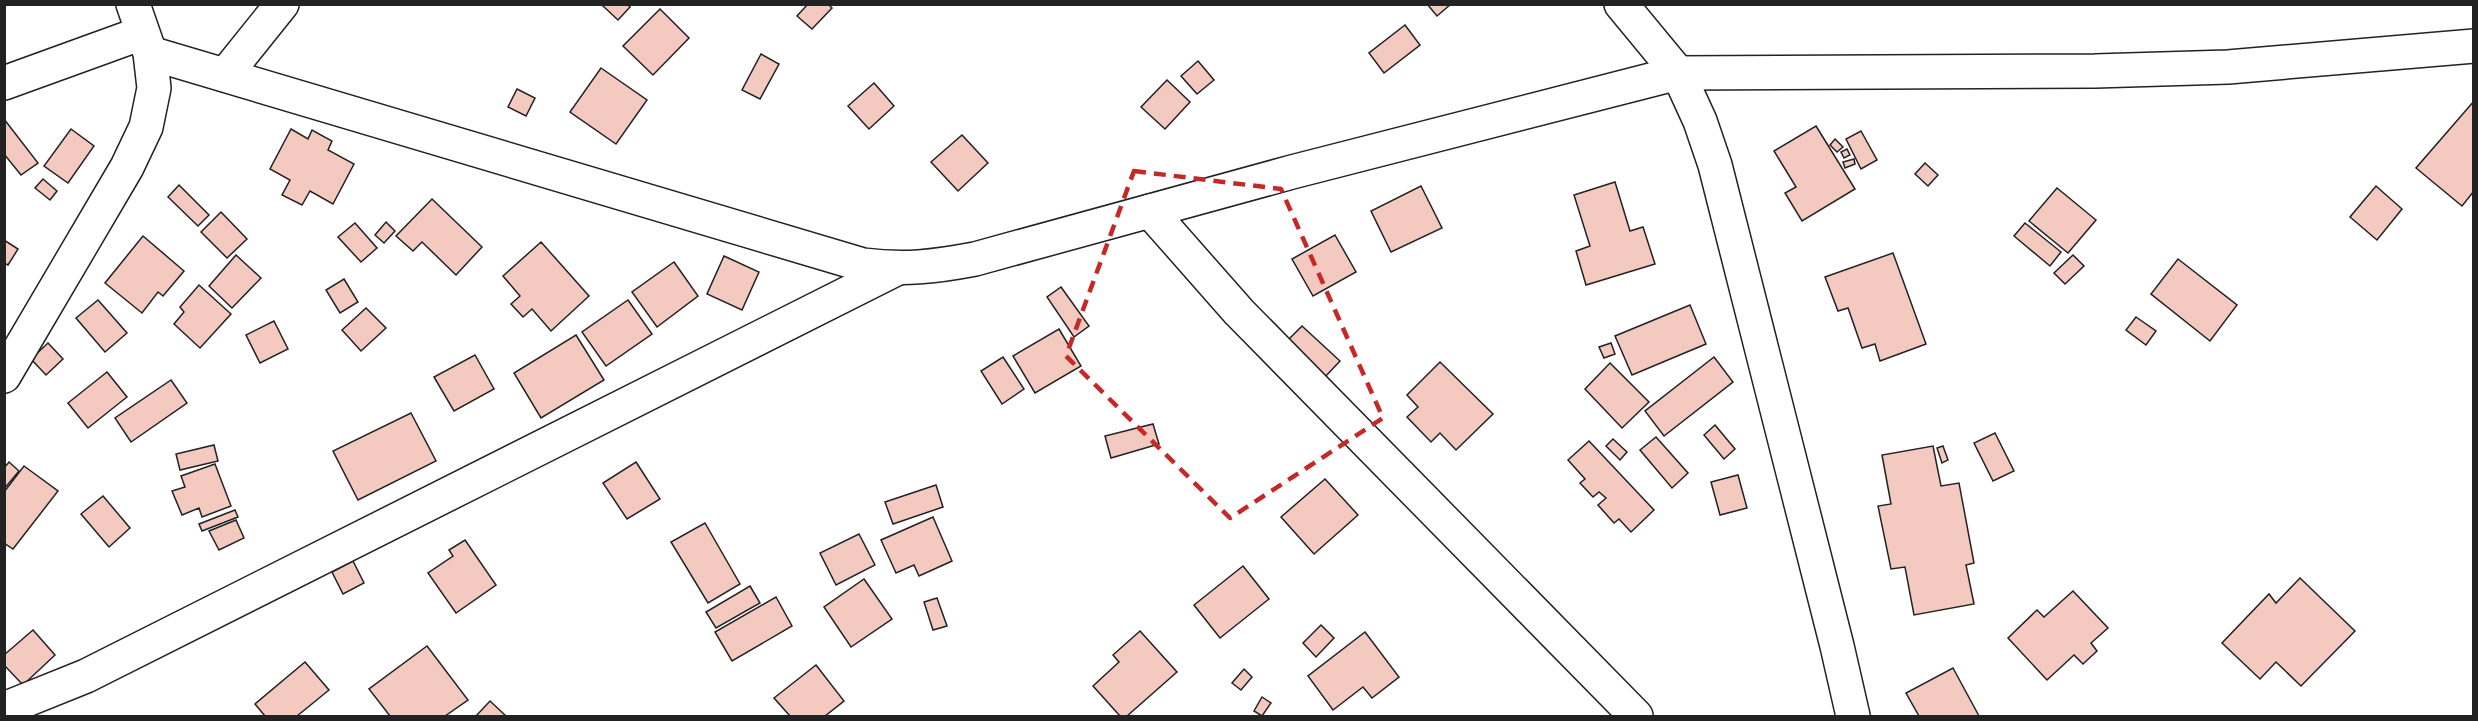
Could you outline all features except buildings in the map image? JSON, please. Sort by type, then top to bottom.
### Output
[{"type":"street","points":[[225,75],[282,4]]},
{"type":"street","points":[[1621,4],[1678,73],[1700,121],[1715,165],[1853,717]]},
{"type":"street","points":[[4,376],[127,167],[146,127],[154,88],[142,30]]},
{"type":"street","points":[[4,83],[142,30],[225,75],[862,265],[896,269],[927,268],[975,259],[1678,73],[2228,67],[2474,46]]},
{"type":"street","points":[[1150,211],[1239,312],[1636,717]]},
{"type":"street","points":[[4,709],[86,676],[896,269]]},
{"type":"highlighted area","points":[[1134,171],[1281,189],[1383,418],[1230,518],[1066,356]]}]
